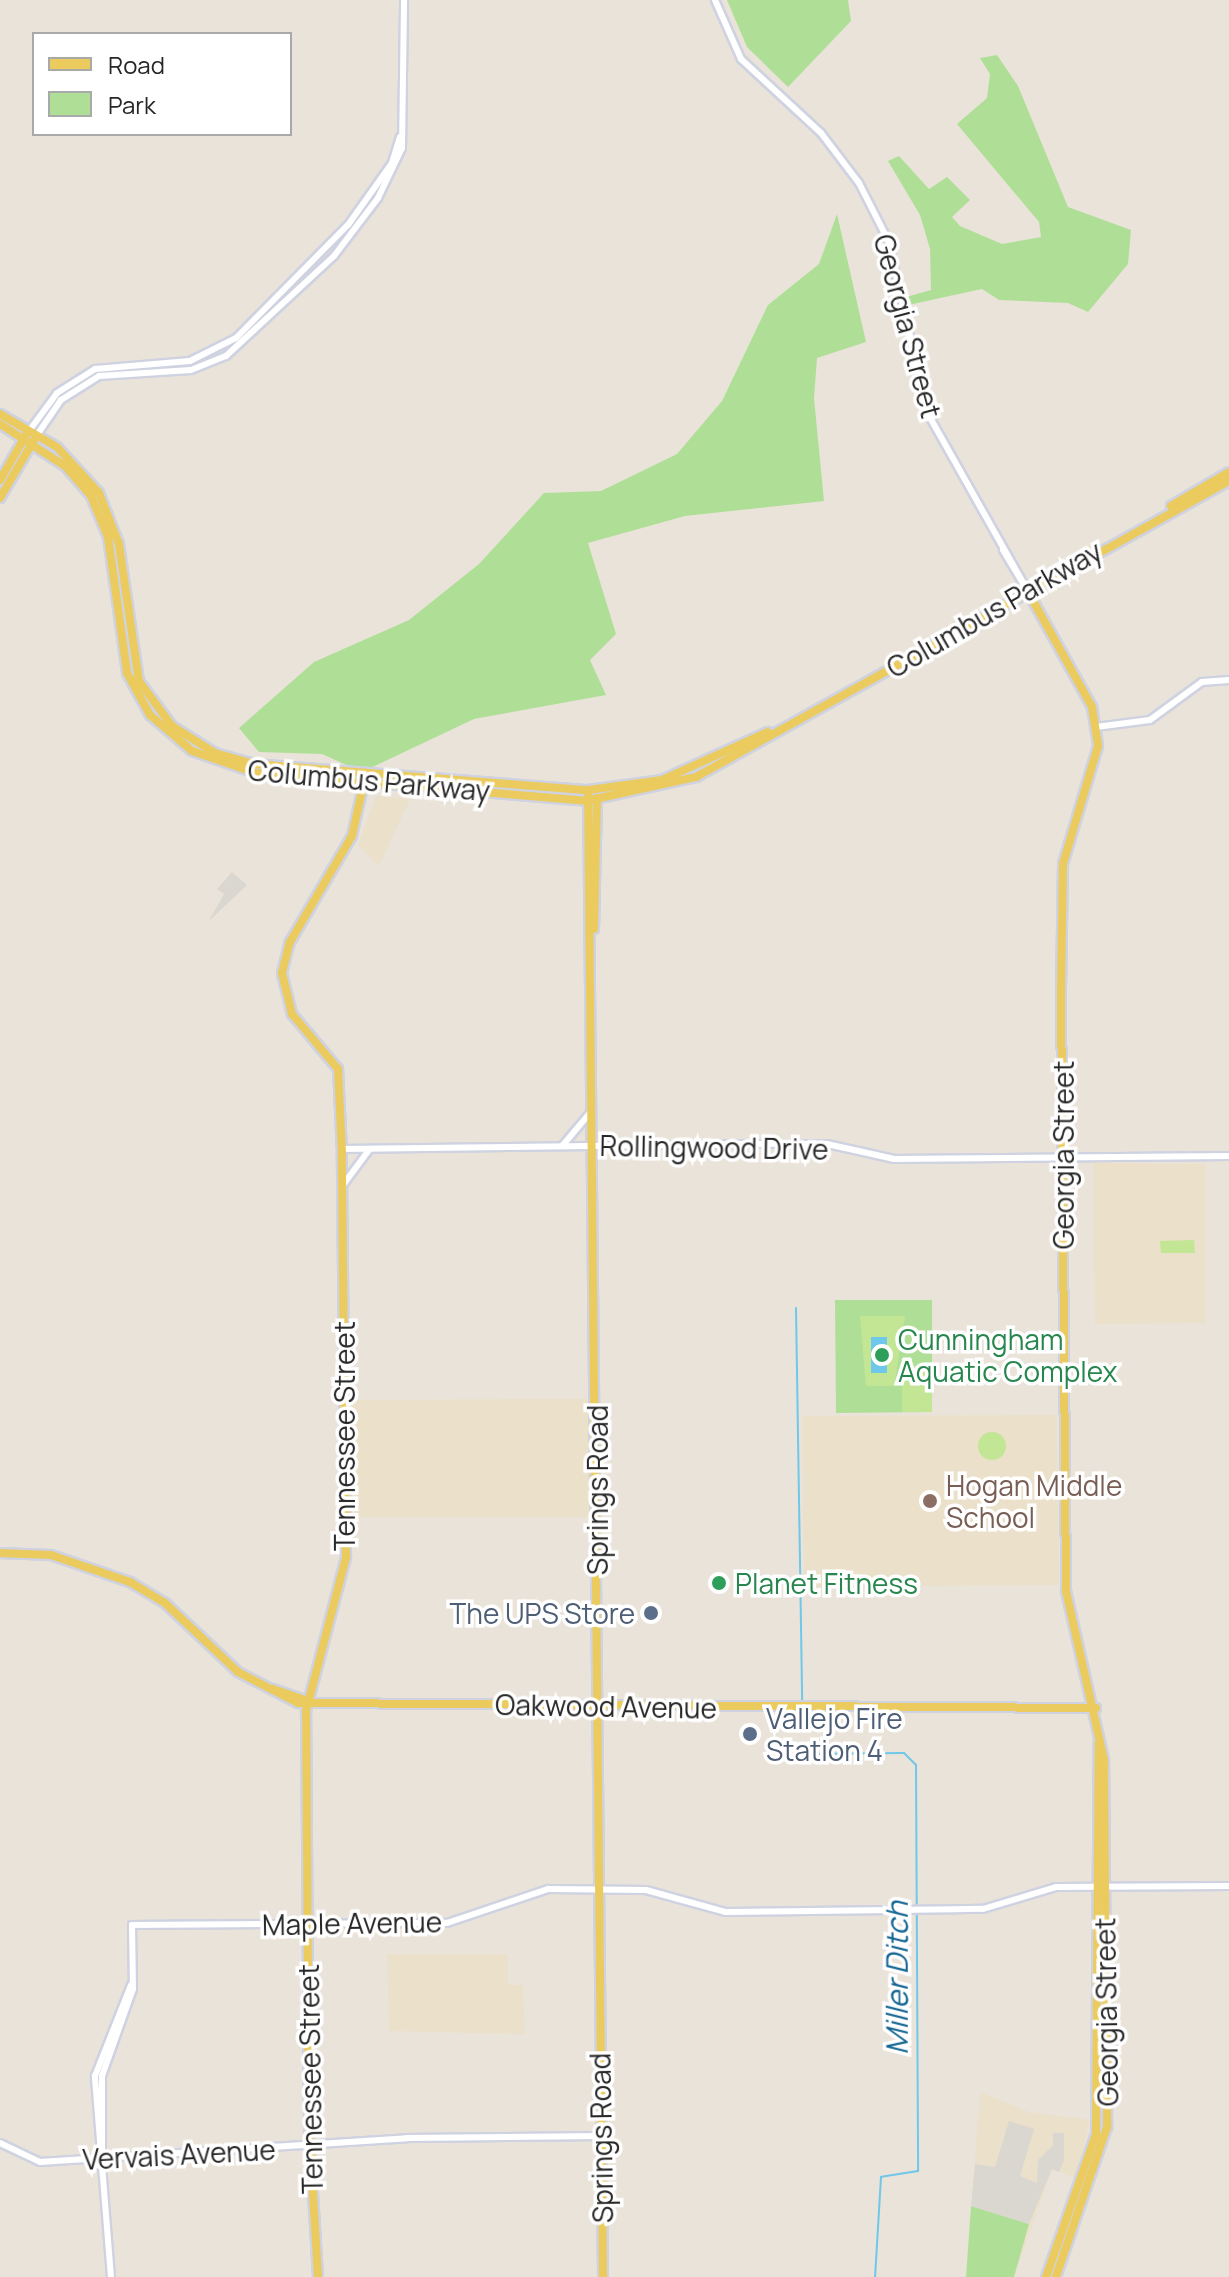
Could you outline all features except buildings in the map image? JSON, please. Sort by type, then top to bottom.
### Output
[{"type":"main road","name":"Columbus Parkway","points":[[0,414],[65,466],[99,512],[127,673],[159,724],[192,751],[228,767],[586,801],[668,789],[791,724],[1155,518],[1229,472]]},
{"type":"main road","name":"Columbus Parkway","points":[[0,424],[31,437]]},
{"type":"main road","points":[[0,480],[31,437]]},
{"type":"main road","points":[[0,498],[31,437]]},
{"type":"main road","name":"Columbus Parkway","points":[[1155,518],[1229,481]]},
{"type":"main road","name":"Georgia Street","points":[[1027,590],[1096,727],[1097,755],[1061,879],[1066,1591],[1096,1708],[1100,1738],[1096,2134],[1046,2277]]},
{"type":"main road","name":"Columbus Parkway","points":[[366,778],[592,790],[662,780],[791,724]]},
{"type":"main road","name":"Tennessee Street","points":[[318,2277],[309,2147],[307,1701],[347,1544],[342,1149],[338,1069],[292,1014],[282,973],[290,942],[352,836],[366,778]]},
{"type":"main road","name":"Springs Road","points":[[592,790],[597,801],[592,944]]},
{"type":"main road","name":"Springs Road","points":[[592,790],[586,801],[595,1145],[603,2277]]},
{"type":"main road","name":"Oakwood Avenue","points":[[0,1553],[51,1555],[130,1582],[165,1603],[226,1663],[273,1689],[307,1701],[1096,1708]]},
{"type":"main road","name":"Georgia Street","points":[[1056,2277],[1107,2129],[1100,1887]]},
{"type":"street","points":[[31,437],[61,400],[99,376],[191,370],[237,349],[354,231],[395,168],[404,126],[404,0]]},
{"type":"street","name":"Georgia Street","points":[[715,0],[741,59],[821,133],[860,185],[890,248],[928,414],[1027,590]]},
{"type":"street","points":[[1096,727],[1150,720],[1202,682],[1229,680]]},
{"type":"street","points":[[561,1146],[594,1104]]},
{"type":"street","name":"Rollingwood Drive","points":[[342,1149],[827,1144],[881,1159],[1229,1156]]},
{"type":"street","points":[[343,1187],[350,1171],[369,1150]]},
{"type":"street","name":"Maple Avenue","points":[[102,2158],[103,2064],[131,1985],[132,1925],[447,1923],[520,1893],[600,1889],[646,1890],[705,1911],[917,1910],[997,1908],[1046,1889],[1229,1886]]},
{"type":"street","name":"Vervais Avenue","points":[[0,2143],[28,2161],[309,2147],[407,2138],[601,2136]]},
{"type":"street","points":[[102,2158],[111,2277]]},
{"type":"shaded area","points":[[376,796],[410,799],[379,866],[358,845]]},
{"type":"shaded area","points":[[232,872],[247,885],[209,921],[224,894],[217,889]]},
{"type":"shaded area","points":[[1093,1163],[1206,1164],[1206,1323],[1095,1324]]},
{"type":"shaded area","points":[[590,1399],[591,1517],[355,1517],[352,1400]]},
{"type":"shaded area","name":"Hogan Middle School","points":[[1057,1415],[1059,1585],[804,1587],[802,1416]]},
{"type":"shaded area","points":[[387,1954],[508,1954],[508,1985],[523,1985],[525,2034],[389,2031]]},
{"type":"shaded area","points":[[980,2092],[1029,2112],[1090,2120],[1076,2178],[1052,2169],[1014,2277],[966,2277]]},
{"type":"shaded area","points":[[1009,2121],[1034,2129],[1020,2176],[1037,2183],[1038,2160],[1053,2145],[1053,2133],[1064,2133],[1064,2160],[1059,2172],[1052,2169],[1029,2224],[971,2206],[975,2164],[995,2167]]},
{"type":"green space","points":[[727,0],[848,0],[851,21],[788,87],[747,47]]},
{"type":"green space","points":[[997,55],[1018,86],[1068,207],[1131,230],[1128,264],[1088,312],[1068,303],[999,300],[982,289],[908,305],[906,297],[931,290],[930,249],[920,215],[888,161],[899,156],[929,189],[947,177],[970,200],[952,217],[960,226],[1002,244],[1041,237],[1039,222],[957,124],[987,98],[990,74],[980,58]]},
{"type":"green space","points":[[837,214],[866,342],[817,358],[814,398],[824,501],[685,516],[588,543],[616,634],[590,660],[606,695],[474,719],[362,772],[322,754],[259,752],[239,728],[314,662],[409,620],[479,564],[544,493],[601,491],[677,454],[722,401],[768,305],[819,264]]},
{"type":"green space","points":[[1194,1240],[1195,1253],[1161,1253],[1160,1241]]},
{"type":"green space","points":[[835,1300],[932,1300],[932,1412],[836,1413]]},
{"type":"green space","name":"Cunningham Aquatic Complex","points":[[860,1316],[905,1316],[894,1386],[866,1386]]},
{"type":"green space","points":[[902,1366],[932,1366],[932,1412],[902,1412]]},
{"type":"green space","points":[[992,1432],[1002,1436],[1006,1446],[1002,1456],[992,1460],[982,1456],[978,1446],[982,1436]]},
{"type":"green space","points":[[971,2206],[1029,2224],[1014,2277],[966,2277]]},
{"type":"water","points":[[871,1337],[887,1337],[887,1373],[871,1373]]},
{"type":"waterway","name":"Miller Ditch","points":[[796,1308],[802,1702]]},
{"type":"waterway","name":"Miller Ditch","points":[[803,1754],[904,1753],[916,1765],[918,2171],[881,2177],[875,2277]]},
{"type":"place","name":"Cunningham Aquatic Complex","points":[[882,1355]]},
{"type":"place","name":"Hogan Middle School","points":[[930,1501]]},
{"type":"place","name":"Planet Fitness","points":[[719,1583]]},
{"type":"place","name":"The UPS Store","points":[[651,1613]]},
{"type":"place","name":"Vallejo Fire Station 4","points":[[750,1734]]}]
